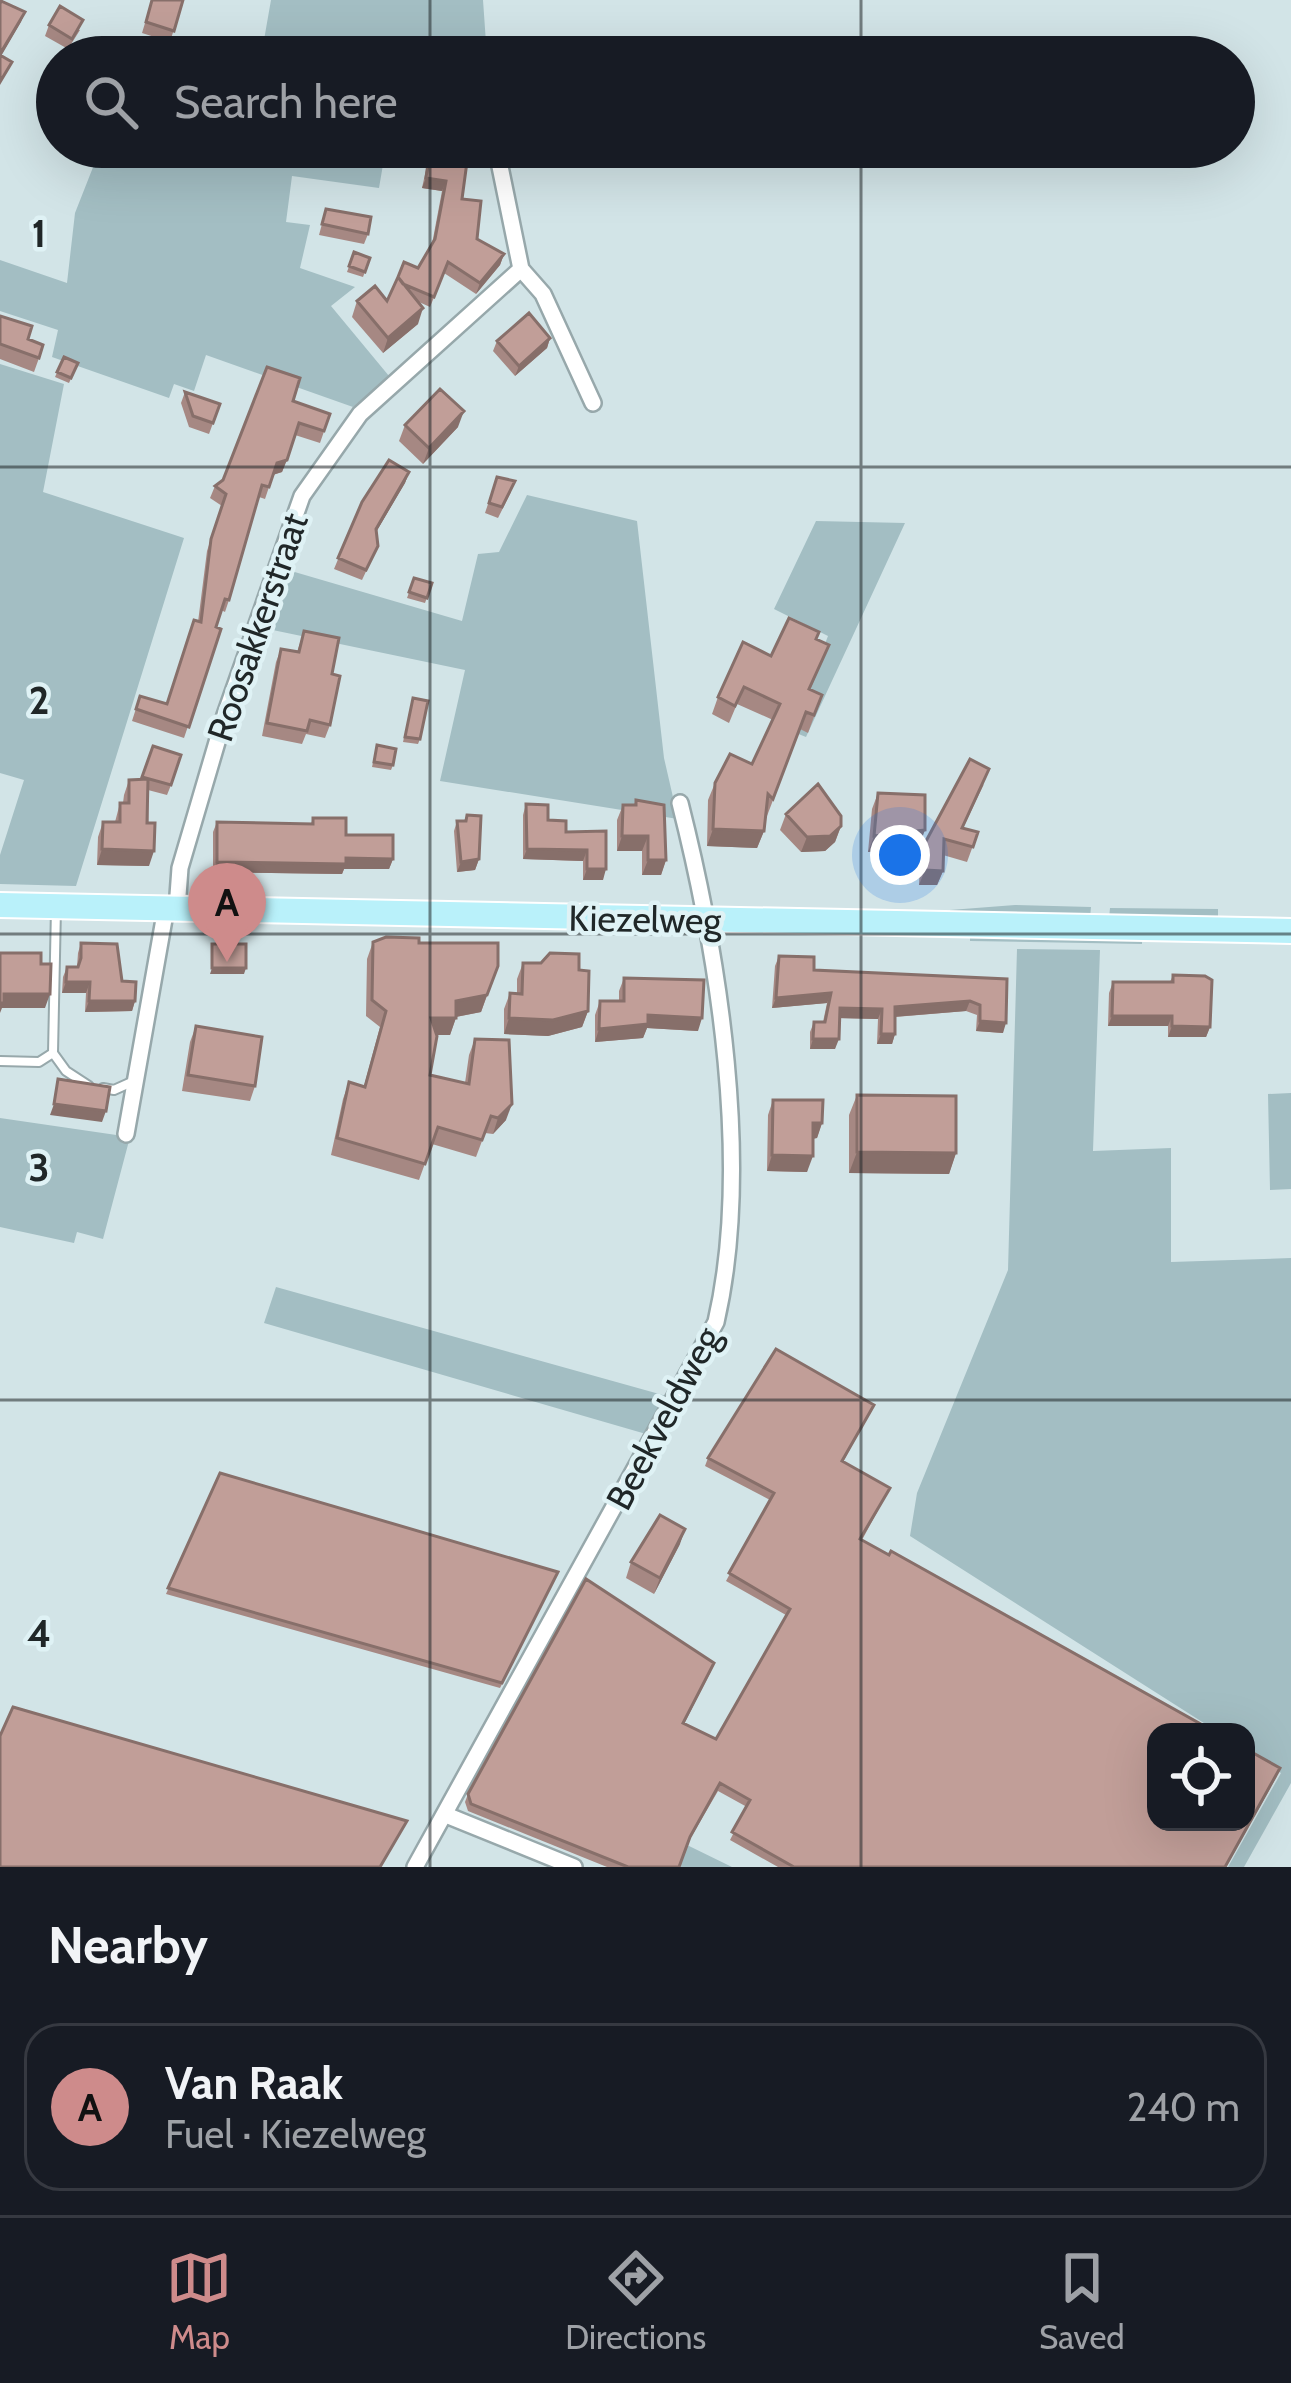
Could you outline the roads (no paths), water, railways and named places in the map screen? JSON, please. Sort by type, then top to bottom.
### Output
[{"type":"main road","name":"Kiezelweg","points":[[0,905],[1291,931]]},
{"type":"street","points":[[500,168],[521,269],[543,294],[593,404]]},
{"type":"street","name":"Roosakkerstraat","points":[[126,1134],[180,868],[225,715],[302,496],[360,414],[521,269]]},
{"type":"street","name":"Beekveldweg","points":[[415,1867],[716,1322],[729,1265],[732,1202],[709,920],[680,802]]},
{"type":"street","points":[[446,1815],[574,1867]]},
{"type":"lane","points":[[56,907],[53,1054],[88,1086],[114,1090],[136,1080]]},
{"type":"lane","points":[[0,1061],[39,1062],[53,1054]]},
{"type":"place","name":"Van Raak","points":[[227,962]]}]
